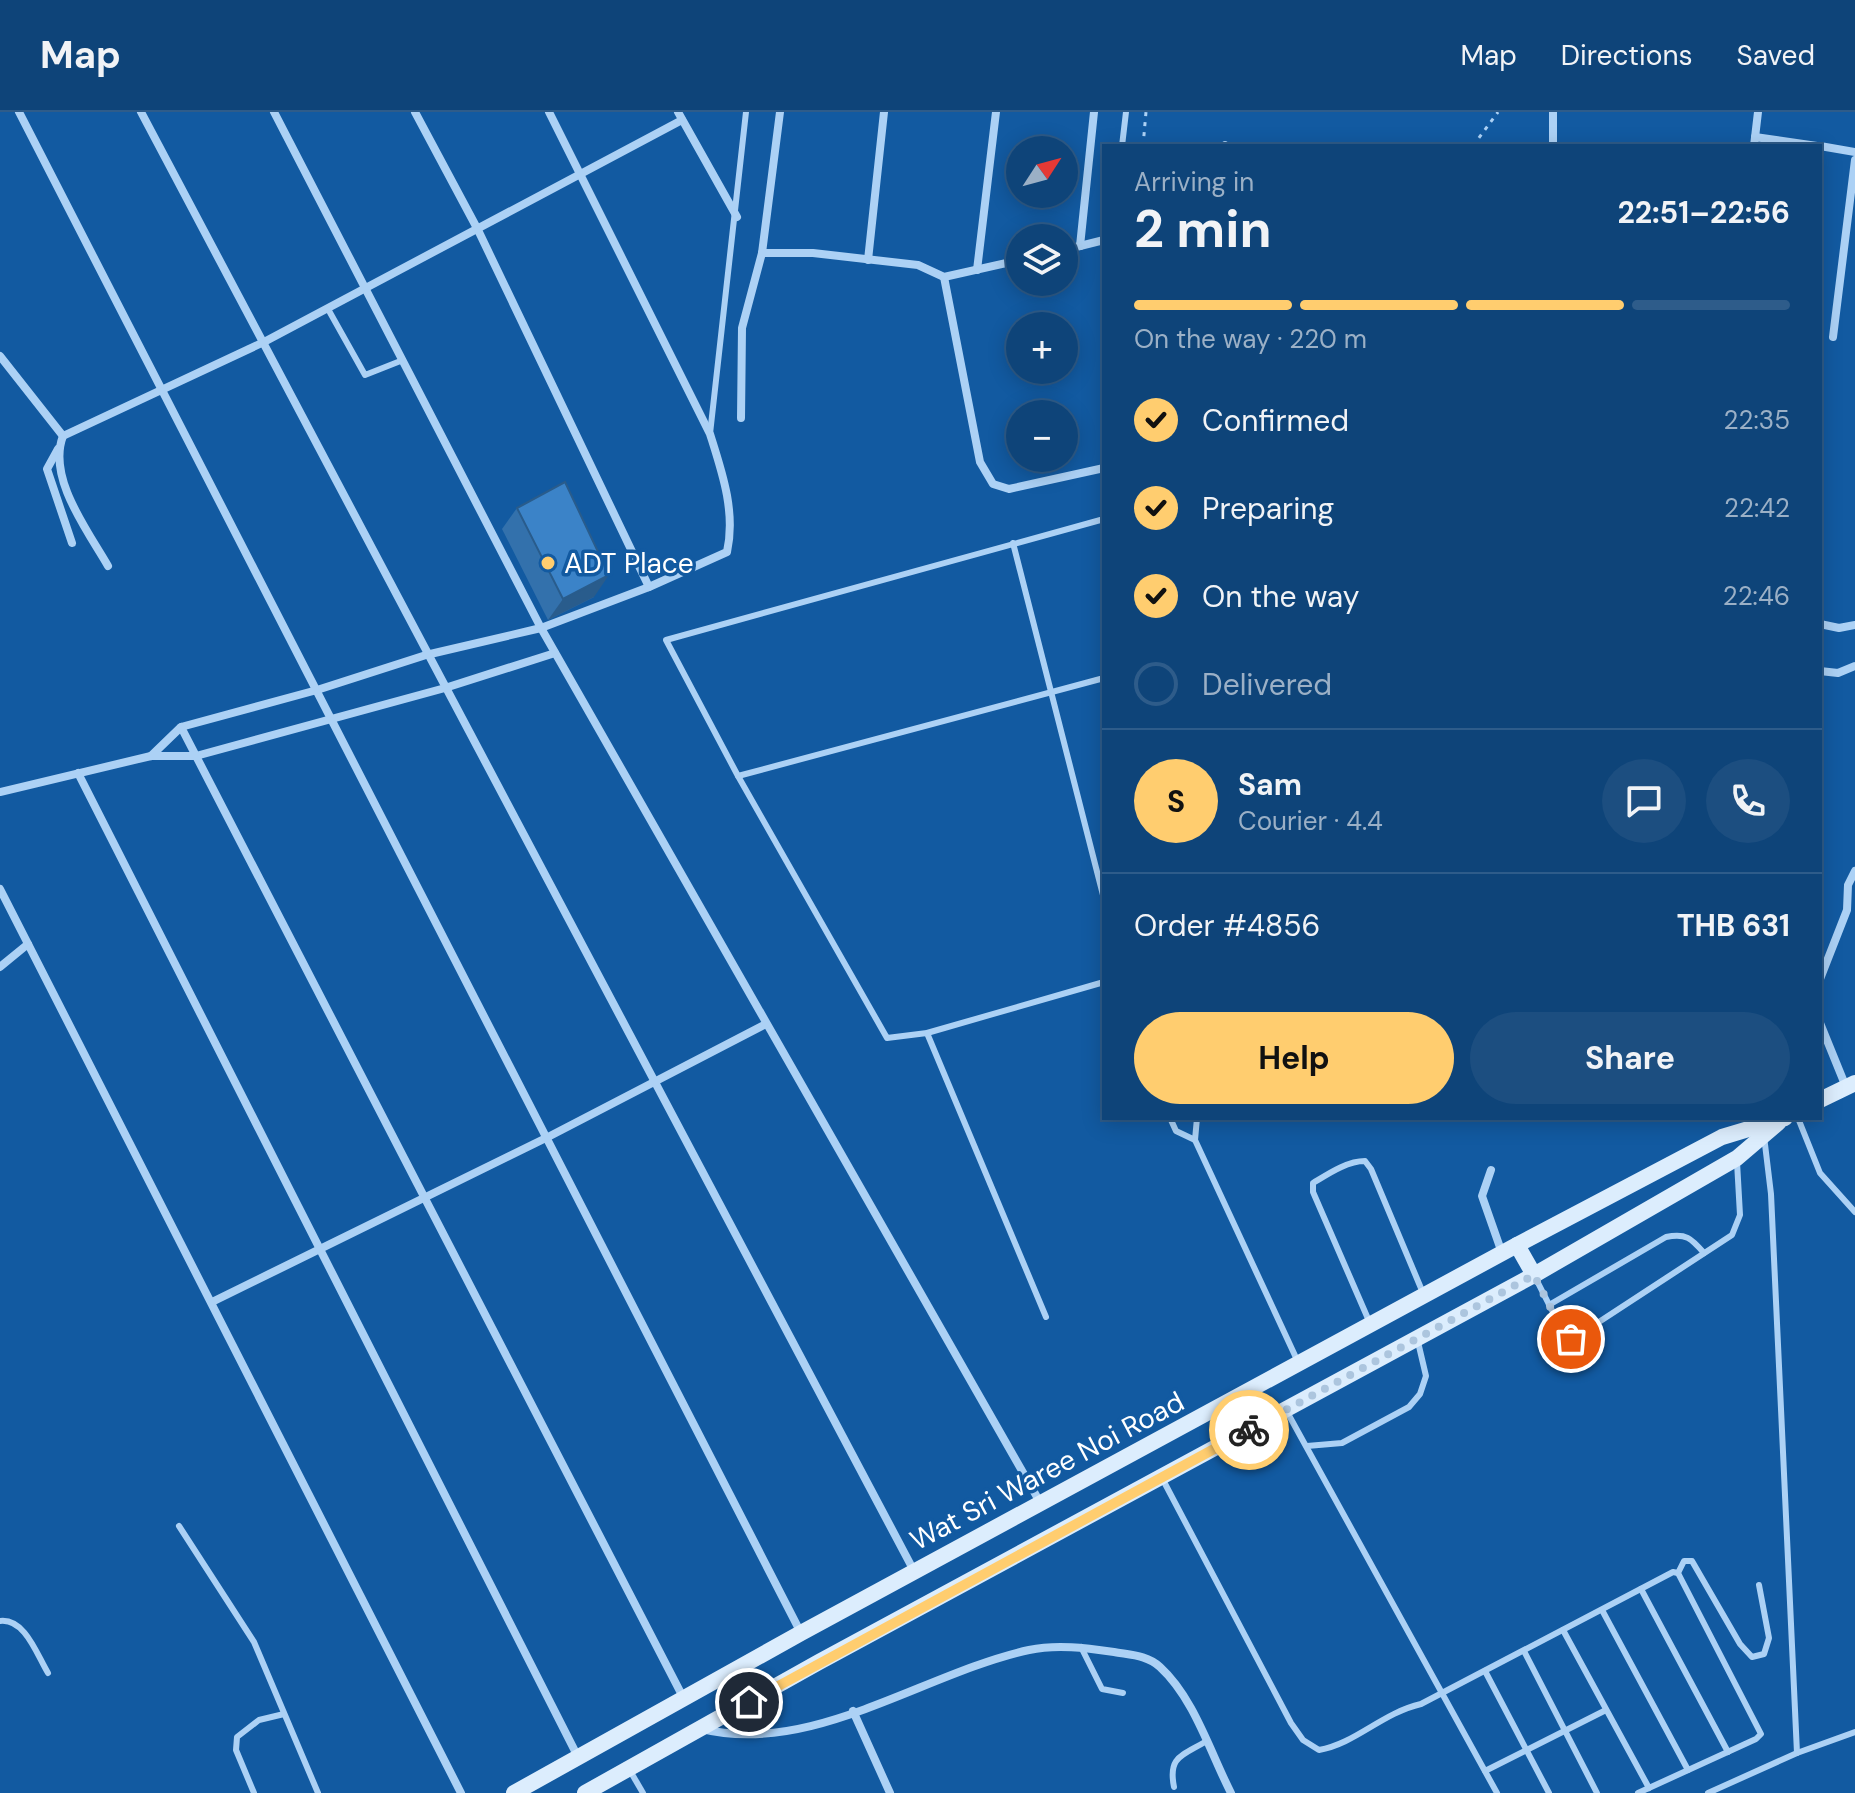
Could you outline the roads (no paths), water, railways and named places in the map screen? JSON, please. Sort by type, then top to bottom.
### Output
[{"type":"main road","points":[[1822,1099],[1851,1085]]},
{"type":"main road","name":"Wat Sri Waree Noi Road","points":[[514,1793],[801,1633],[1509,1249],[1722,1137],[1781,1120]]},
{"type":"main road","name":"Wat Sri Waree Noi Road","points":[[585,1793],[819,1662],[1534,1275],[1737,1158],[1760,1126]]},
{"type":"main road","points":[[1509,1249],[1534,1275]]},
{"type":"street","points":[[19,112],[801,1633]]},
{"type":"street","points":[[141,112],[914,1572]]},
{"type":"street","points":[[274,112],[541,628],[1041,1504]]},
{"type":"street","points":[[415,112],[478,230],[649,587]]},
{"type":"street","points":[[151,756],[181,727],[317,690],[426,655],[541,628],[649,587],[727,552],[732,530],[723,477],[710,434],[549,112]]},
{"type":"street","points":[[741,418],[742,328],[762,253],[780,112]]},
{"type":"street","points":[[868,260],[884,112]]},
{"type":"street","points":[[977,270],[996,112]]},
{"type":"street","points":[[1094,112],[1080,246],[1102,240]]},
{"type":"street","points":[[1553,112],[1553,144]]},
{"type":"street","points":[[1758,112],[1754,141],[1793,144]]},
{"type":"street","points":[[72,543],[47,469],[63,436],[163,391],[328,309],[582,175],[680,116],[737,217]]},
{"type":"street","points":[[1822,146],[1855,152]]},
{"type":"street","points":[[1833,337],[1855,160]]},
{"type":"street","points":[[762,253],[813,253],[918,265],[944,277],[1006,263]]},
{"type":"street","points":[[944,277],[980,462],[993,484],[1009,489],[1102,468]]},
{"type":"street","points":[[0,356],[63,436]]},
{"type":"street","points":[[58,449],[63,480],[108,566]]},
{"type":"street","points":[[1822,624],[1839,628],[1853,626]]},
{"type":"street","points":[[0,792],[151,756],[196,756],[445,688],[555,653]]},
{"type":"street","points":[[1822,671],[1838,673],[1855,666]]},
{"type":"street","points":[[181,727],[684,1700]]},
{"type":"street","points":[[78,773],[578,1757]]},
{"type":"street","points":[[1822,974],[1847,910],[1848,885],[1855,871]]},
{"type":"street","points":[[0,889],[461,1793]]},
{"type":"street","points":[[0,967],[28,944]]},
{"type":"street","points":[[212,1302],[548,1137],[766,1024]]},
{"type":"street","points":[[1822,1027],[1851,1085]]},
{"type":"street","points":[[1491,1170],[1482,1192],[1509,1249]]},
{"type":"street","points":[[702,1729],[730,1736],[764,1735],[853,1711],[1029,1650],[1081,1647],[1141,1656],[1157,1663],[1173,1680],[1231,1793]]},
{"type":"street","points":[[853,1711],[890,1793]]},
{"type":"lane","points":[[710,434],[737,217],[746,112]]},
{"type":"lane","points":[[1122,144],[1126,112]]},
{"type":"lane","points":[[328,309],[365,375],[403,360]]},
{"type":"lane","points":[[1102,520],[666,640],[738,776],[887,1038],[927,1033],[1102,983]]},
{"type":"lane","points":[[1013,543],[1102,891]]},
{"type":"lane","points":[[738,776],[1102,679]]},
{"type":"lane","points":[[927,1033],[1046,1317]]},
{"type":"lane","points":[[1171,1120],[1176,1131],[1195,1140]]},
{"type":"lane","points":[[1197,1120],[1195,1140],[1299,1364]]},
{"type":"lane","points":[[1789,1120],[1820,1173],[1855,1212]]},
{"type":"lane","points":[[1760,1126],[1771,1194],[1797,1753]]},
{"type":"lane","points":[[1534,1275],[1563,1332],[1571,1339],[1732,1235],[1740,1215],[1737,1158]]},
{"type":"lane","points":[[1370,1325],[1313,1192],[1313,1183],[1322,1177],[1356,1161],[1365,1161],[1424,1295]]},
{"type":"lane","points":[[1549,1305],[1666,1237],[1682,1234],[1691,1238],[1704,1253]]},
{"type":"lane","points":[[1307,1446],[1342,1443],[1409,1407],[1420,1394],[1426,1376],[1417,1338]]},
{"type":"lane","points":[[1286,1410],[1497,1793]]},
{"type":"lane","points":[[1162,1478],[1291,1723],[1312,1748],[1334,1748],[1397,1710],[1421,1704],[1673,1572],[1678,1573]]},
{"type":"lane","points":[[179,1526],[254,1642],[318,1793]]},
{"type":"lane","points":[[1678,1573],[1684,1561],[1692,1561],[1740,1644],[1752,1657],[1764,1654],[1769,1638],[1759,1585]]},
{"type":"lane","points":[[1638,1793],[1756,1739],[1761,1728],[1678,1573]]},
{"type":"lane","points":[[1641,1589],[1728,1752]]},
{"type":"lane","points":[[1602,1610],[1688,1770]]},
{"type":"lane","points":[[0,1621],[10,1620],[20,1626],[48,1673]]},
{"type":"lane","points":[[1563,1630],[1649,1788]]},
{"type":"lane","points":[[1081,1647],[1102,1689],[1123,1693]]},
{"type":"lane","points":[[1524,1651],[1597,1793]]},
{"type":"lane","points":[[1485,1671],[1549,1793]]},
{"type":"lane","points":[[1485,1771],[1606,1710]]},
{"type":"lane","points":[[254,1793],[236,1750],[237,1737],[259,1720],[284,1714]]},
{"type":"lane","points":[[1708,1793],[1797,1753],[1855,1732]]},
{"type":"lane","points":[[1174,1787],[1170,1769],[1174,1762],[1205,1742]]},
{"type":"lane","points":[[629,1769],[643,1793]]},
{"type":"place","name":"ADT Place","points":[[548,563]]}]
